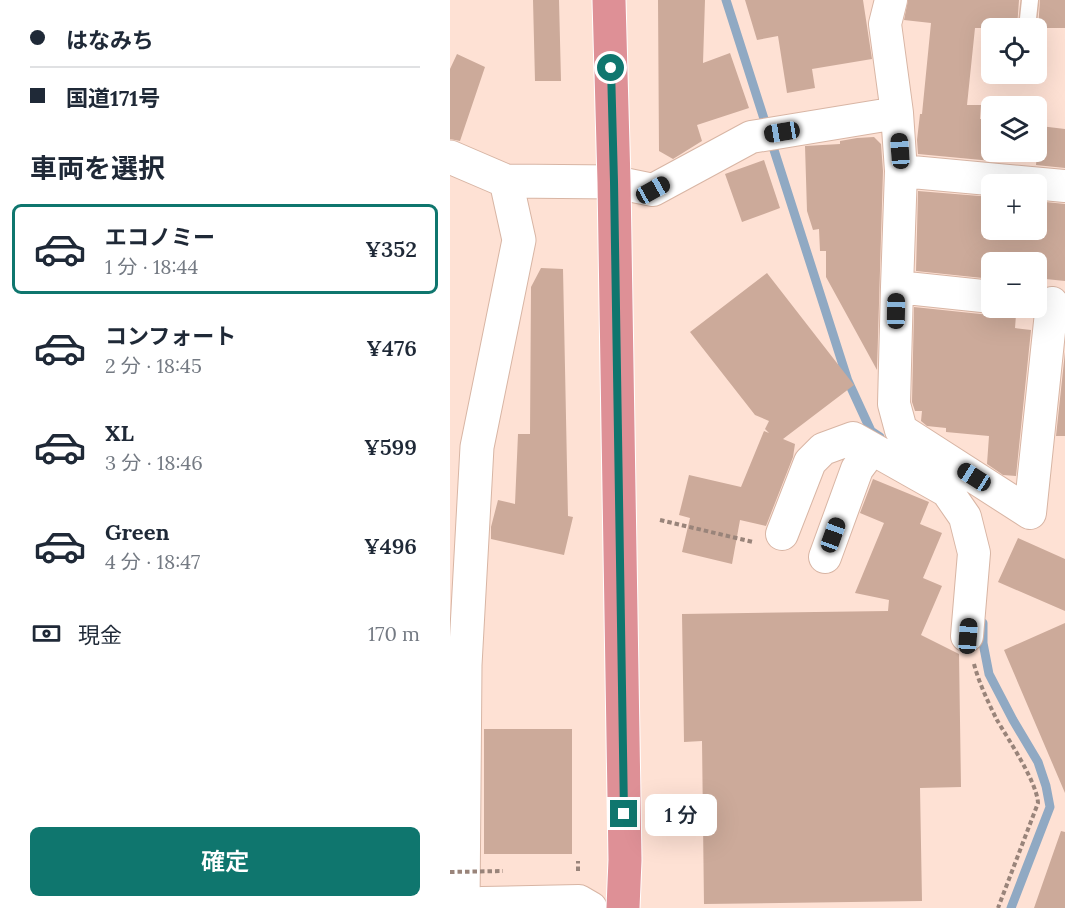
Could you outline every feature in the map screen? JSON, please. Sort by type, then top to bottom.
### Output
[{"type":"highway","points":[[609,0],[625,860],[623,908]]},
{"type":"street","points":[[825,557],[857,469],[890,445],[894,404],[901,171],[897,113],[885,24],[891,0]]},
{"type":"street","points":[[450,157],[506,181],[614,182],[653,190],[751,137],[897,113]]},
{"type":"street","points":[[901,171],[1065,186]]},
{"type":"street","points":[[463,908],[465,665],[477,447],[519,240],[506,181]]},
{"type":"street","points":[[897,287],[981,296]]},
{"type":"street","points":[[782,534],[810,462],[823,449],[853,438],[890,445],[1030,513],[1051,303]]},
{"type":"street","points":[[890,445],[947,491],[965,517],[974,553],[968,636]]},
{"type":"street","points":[[477,908],[482,903],[579,901],[591,908]]},
{"type":"lane","points":[[1027,18],[1030,0]]},
{"type":"path","points":[[660,520],[774,547],[782,534]]},
{"type":"path","points":[[968,636],[980,685],[1038,797],[1038,803],[998,908]]},
{"type":"path","points":[[578,861],[579,871]]},
{"type":"path","points":[[450,872],[503,871]]},
{"type":"building","points":[[533,0],[559,0],[561,81],[535,81]]},
{"type":"building","points":[[658,0],[705,0],[703,63],[730,53],[749,108],[697,125],[702,141],[673,159],[659,151]]},
{"type":"building","points":[[745,0],[863,0],[872,59],[812,69],[815,88],[787,93],[778,36],[757,40]]},
{"type":"building","points":[[908,0],[1019,0],[1018,18],[981,18],[981,28],[975,28],[967,105],[981,105],[981,160],[918,154],[917,140],[920,114],[922,114],[931,23],[904,20]]},
{"type":"building","points":[[1040,0],[1065,0],[1065,28],[1047,28],[1047,18],[1039,18]]},
{"type":"building","points":[[457,54],[485,67],[460,141],[450,139],[450,69]]},
{"type":"building","points":[[1047,127],[1065,129],[1065,168],[1036,165],[1036,162],[1047,162]]},
{"type":"building","points":[[874,137],[881,144],[883,171],[877,370],[826,277],[826,251],[820,251],[819,229],[813,230],[807,211],[805,146],[840,144],[840,141]]},
{"type":"building","points":[[764,160],[780,208],[742,222],[725,174]]},
{"type":"building","points":[[918,191],[981,196],[981,240],[1047,240],[1047,202],[1065,204],[1065,281],[1047,279],[1047,252],[981,252],[981,278],[916,271]]},
{"type":"building","points":[[541,268],[563,269],[568,516],[573,517],[564,555],[491,539],[491,527],[498,500],[515,504],[518,434],[530,434],[531,287]]},
{"type":"building","points":[[767,273],[854,385],[783,439],[795,444],[793,457],[766,526],[740,520],[732,564],[682,552],[690,518],[679,515],[689,475],[741,487],[764,431],[769,433],[765,429],[769,421],[755,415],[690,332]]},
{"type":"building","points":[[914,307],[981,314],[981,318],[1016,318],[1015,328],[1031,330],[1016,476],[1003,475],[987,464],[989,436],[946,432],[946,428],[927,426],[921,421],[922,411],[915,411],[912,402]]},
{"type":"building","points":[[1065,352],[1065,436],[1056,436]]},
{"type":"building","points":[[873,479],[929,502],[920,524],[942,533],[923,578],[942,586],[921,635],[959,654],[961,787],[920,788],[922,901],[704,904],[702,741],[684,742],[682,614],[888,611],[889,600],[855,593],[884,523],[860,513]]},
{"type":"building","points":[[1018,538],[1065,559],[1065,611],[998,582]]},
{"type":"building","points":[[1065,623],[1065,793],[1004,650]]},
{"type":"building","points":[[484,729],[572,729],[572,854],[484,854]]},
{"type":"building","points":[[1061,831],[1065,832],[1065,908],[1034,908]]},
{"type":"waterway","points":[[726,0],[848,381],[871,431],[880,437]]},
{"type":"waterway","points":[[983,623],[983,643],[989,674],[1038,762],[1050,807],[1011,908]]},
{"type":"route","points":[[611,68],[624,814]]}]
